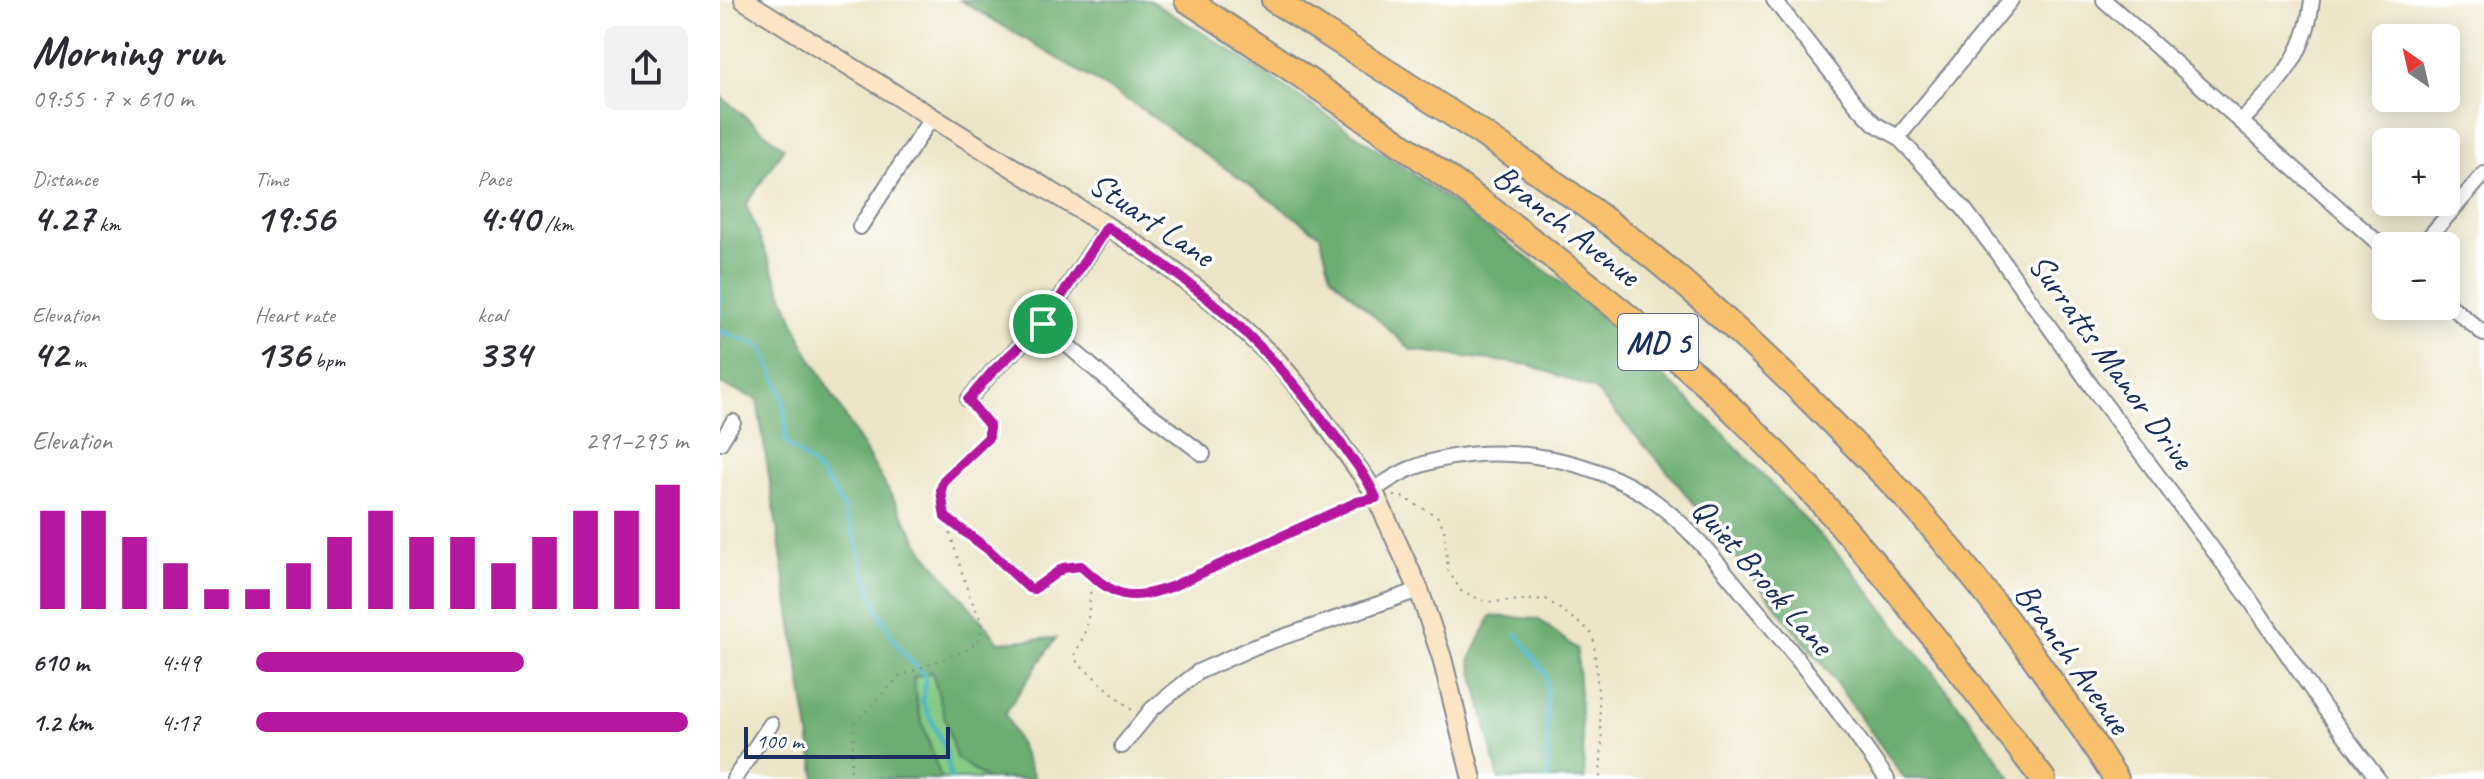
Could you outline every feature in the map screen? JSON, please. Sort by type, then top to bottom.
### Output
[{"type":"highway","name":"Branch Avenue","points":[[1187,0],[1464,188],[1634,321],[1703,382],[1746,422],[1860,546],[2043,779]]},
{"type":"highway","name":"Branch Avenue","points":[[1274,0],[1481,132],[1559,186],[1618,230],[1754,344],[1920,513],[2038,664],[2116,779]]},
{"type":"street","name":"Stuart Lane","points":[[744,0],[1148,252],[1213,301],[1277,361],[1374,494],[1419,590],[1442,658],[1472,779]]},
{"type":"street","name":"Surratts Manor Drive","points":[[1774,0],[1856,104],[1875,124],[1898,137],[1964,209],[2378,779]]},
{"type":"street","points":[[1898,137],[2011,0]]},
{"type":"street","points":[[2104,0],[2372,237]]},
{"type":"street","points":[[2242,121],[2291,66],[2301,50],[2312,0]]},
{"type":"street","points":[[860,227],[932,117]]},
{"type":"street","points":[[2433,232],[2484,174]]},
{"type":"street","points":[[968,400],[993,371],[1043,324],[1107,227]]},
{"type":"street","points":[[2460,314],[2484,334]]},
{"type":"street","points":[[1043,324],[1126,396],[1203,454]]},
{"type":"street","points":[[720,443],[733,422]]},
{"type":"street","name":"Quiet Brook Lane","points":[[1374,494],[1409,469],[1440,459],[1517,453],[1587,468],[1621,481],[1680,521],[1705,548],[1798,659],[1887,779]]},
{"type":"street","points":[[1122,746],[1152,709],[1198,672],[1269,642],[1419,590]]},
{"type":"street","points":[[734,779],[771,724]]},
{"type":"path","points":[[850,779],[855,722],[900,676],[966,650],[980,639],[983,631],[945,517],[941,490],[944,480],[989,437],[989,425],[968,400]]},
{"type":"path","points":[[945,517],[989,550],[1029,588],[1034,589],[1063,568],[1081,566],[1102,585],[1124,596],[1145,596],[1374,494],[1400,496],[1437,516],[1444,528],[1448,570],[1461,591],[1486,602],[1546,599],[1590,631],[1594,642],[1602,742],[1600,779]]},
{"type":"path","points":[[1092,576],[1088,618],[1074,656],[1078,663],[1143,720]]},
{"type":"green space","points":[[960,0],[1149,0],[1227,48],[1399,164],[1576,293],[1721,431],[1849,566],[1972,722],[2012,779],[1905,779],[1823,665],[1669,473],[1594,389],[1530,365],[1411,350],[1331,276],[1320,235],[1137,106]]},
{"type":"green space","points":[[720,96],[784,148],[746,205],[804,346],[925,553],[999,642],[1056,638],[1005,713],[1035,779],[987,779],[956,758],[932,672],[913,678],[918,710],[941,779],[816,779],[757,399],[720,384]]},
{"type":"green space","points":[[1491,616],[1538,619],[1577,649],[1585,779],[1499,779],[1470,659]]},
{"type":"green space","points":[[932,672],[987,779],[941,779],[918,710],[912,678]]},
{"type":"waterway","points":[[720,277],[720,315]]},
{"type":"waterway","points":[[720,331],[763,347],[782,398],[786,443],[810,463],[830,486],[847,517],[882,618],[898,647],[925,678],[922,701],[945,748],[951,779]]},
{"type":"waterway","points":[[1517,634],[1546,674],[1548,779]]},
{"type":"route","points":[[1107,227],[1148,252],[1213,301],[1277,361],[1345,449],[1376,498],[1357,502],[1145,596],[1124,596],[1102,585],[1081,566],[1063,568],[1034,589],[1029,588],[989,550],[945,517],[941,490],[944,480],[953,470],[989,437],[989,425],[968,400],[993,371],[1043,324],[1107,227]]}]
